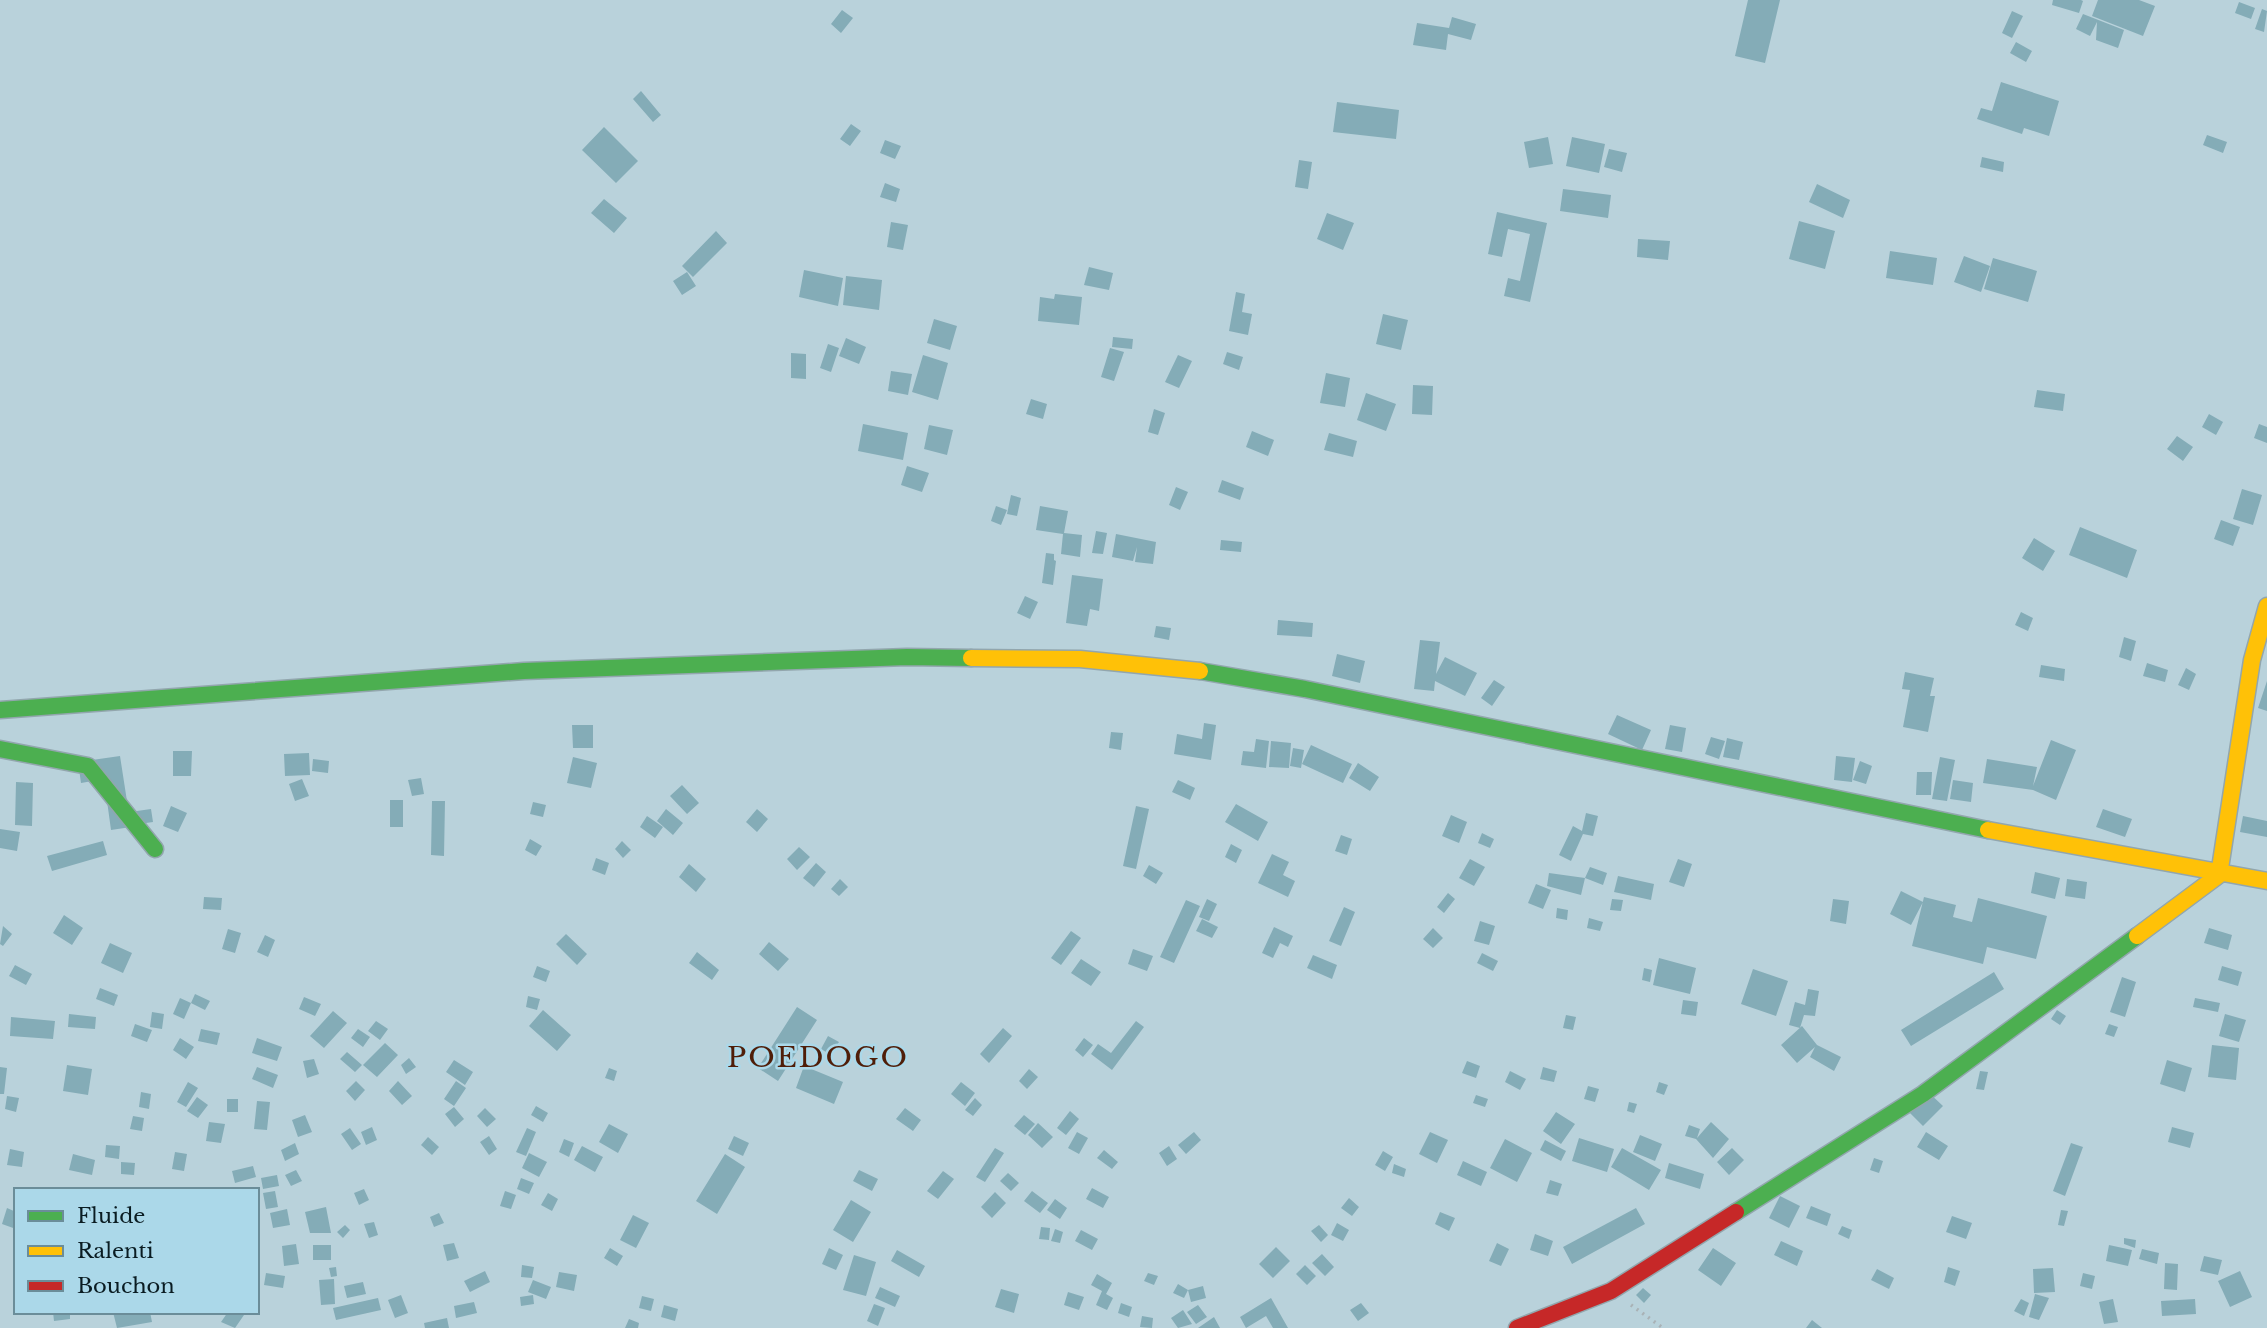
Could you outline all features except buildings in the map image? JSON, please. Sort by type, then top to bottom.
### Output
[{"type":"main road","points":[[1517,1328],[1611,1291],[1923,1094],[2219,875],[2252,660],[2267,606]]},
{"type":"main road","points":[[0,710],[524,671],[907,657],[1080,659],[1191,670],[1305,689],[1928,819],[2219,875],[2267,881]]},
{"type":"main road","points":[[0,749],[88,765],[155,849]]},
{"type":"path","points":[[1611,1291],[1663,1328]]},
{"type":"traffic: fast","points":[[0,710],[524,671],[907,657],[971,658]]},
{"type":"traffic: fast","points":[[1200,671],[1305,689],[1988,830]]},
{"type":"traffic: fast","points":[[0,749],[88,766],[155,849]]},
{"type":"traffic: fast","points":[[1736,1212],[1923,1094],[2137,936]]},
{"type":"traffic: slow","points":[[2137,936],[2219,875],[2252,660],[2267,606]]},
{"type":"traffic: slow","points":[[971,658],[1080,659],[1200,671]]},
{"type":"traffic: slow","points":[[1988,830],[2267,881]]},
{"type":"traffic: jam","points":[[1517,1328],[1611,1291],[1736,1212]]},
{"type":"district","name":"POEDOGO","points":[[818,1057]]}]
